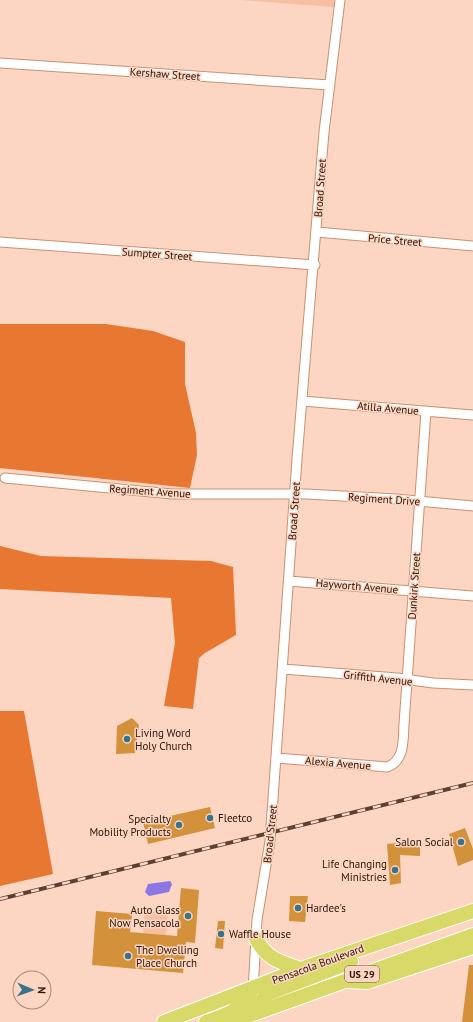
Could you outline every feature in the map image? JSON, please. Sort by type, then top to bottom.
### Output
[{"type":"highway","name":"Pensacola Boulevard","points":[[164,1022],[302,969],[473,911]]},
{"type":"highway","name":"US 29","points":[[231,1022],[250,1018],[342,981],[473,935]]},
{"type":"highway","points":[[250,1018],[267,994],[370,955],[389,939]]},
{"type":"highway","points":[[256,940],[262,950],[275,961],[302,969]]},
{"type":"highway","points":[[342,981],[367,982],[473,947]]},
{"type":"highway","points":[[206,1022],[236,1011],[244,1003],[253,988]]},
{"type":"street","name":"Broad Street","points":[[250,1018],[259,904],[270,841],[302,401],[330,85],[340,0]]},
{"type":"street","name":"Kershaw Street","points":[[0,63],[330,85]]},
{"type":"street","name":"Price Street","points":[[317,232],[473,246]]},
{"type":"street","name":"Sumpter Street","points":[[0,242],[314,265]]},
{"type":"street","name":"Atilla Avenue","points":[[302,401],[473,415]]},
{"type":"street","name":"Dunkirk Street","points":[[398,761],[403,748],[426,411]]},
{"type":"street","name":"Regiment Avenue","points":[[5,478],[172,494],[295,494]]},
{"type":"street","name":"Regiment Drive","points":[[295,494],[420,501],[473,506]]},
{"type":"street","name":"Hayworth Avenue","points":[[289,581],[473,596]]},
{"type":"street","name":"Griffith Avenue","points":[[283,669],[473,685]]},
{"type":"street","name":"Alexia Avenue","points":[[277,758],[387,766],[398,761]]},
{"type":"shaded area","points":[[241,0],[335,0],[334,7]]},
{"type":"shaded area","points":[[0,324],[106,324],[153,331],[185,342],[185,384],[196,433],[197,455],[190,488],[0,468]]},
{"type":"shaded area","points":[[0,546],[41,556],[211,561],[233,567],[236,635],[199,658],[193,709],[164,706],[175,643],[171,598],[0,589]]},
{"type":"shaded area","points":[[0,711],[24,711],[53,874],[0,886]]},
{"type":"shaded area","points":[[170,881],[172,884],[169,892],[149,896],[145,892],[148,884]]},
{"type":"shaded area","points":[[145,911],[168,913],[166,935],[143,933]]},
{"type":"building","name":"Living Word Holy Church","points":[[132,718],[139,725],[135,753],[116,754],[117,726]]},
{"type":"building","name":"Specialty Mobility Products","points":[[210,807],[215,828],[148,844],[143,822]]},
{"type":"building","name":"Salon Social","points":[[465,828],[473,849],[473,860],[458,866],[449,834]]},
{"type":"building","name":"Life Changing Ministries","points":[[420,841],[420,856],[400,855],[401,883],[390,885],[387,844]]},
{"type":"building","points":[[181,888],[199,890],[195,943],[186,942],[183,973],[92,965],[96,911],[132,914],[130,932],[177,936]]},
{"type":"building","name":"Hardee's","points":[[290,896],[308,896],[305,922],[289,921]]},
{"type":"building","points":[[218,921],[225,921],[223,949],[215,948]]},
{"type":"building","points":[[469,965],[473,965],[473,1022],[462,1022]]},
{"type":"railway","points":[[0,899],[473,783]]},
{"type":"place","name":"Living Word Holy Church","points":[[127,739]]},
{"type":"place","name":"Fleetco","points":[[210,818]]},
{"type":"place","name":"Specialty Mobility Products","points":[[179,825]]},
{"type":"place","name":"Salon Social","points":[[461,842]]},
{"type":"place","name":"Life Changing Ministries","points":[[395,870]]},
{"type":"place","name":"Hardee's","points":[[298,908]]},
{"type":"place","name":"Auto Glass Now Pensacola","points":[[188,916]]},
{"type":"place","name":"Waffle House","points":[[221,934]]},
{"type":"place","name":"The Dwelling Place Church","points":[[128,956]]}]
